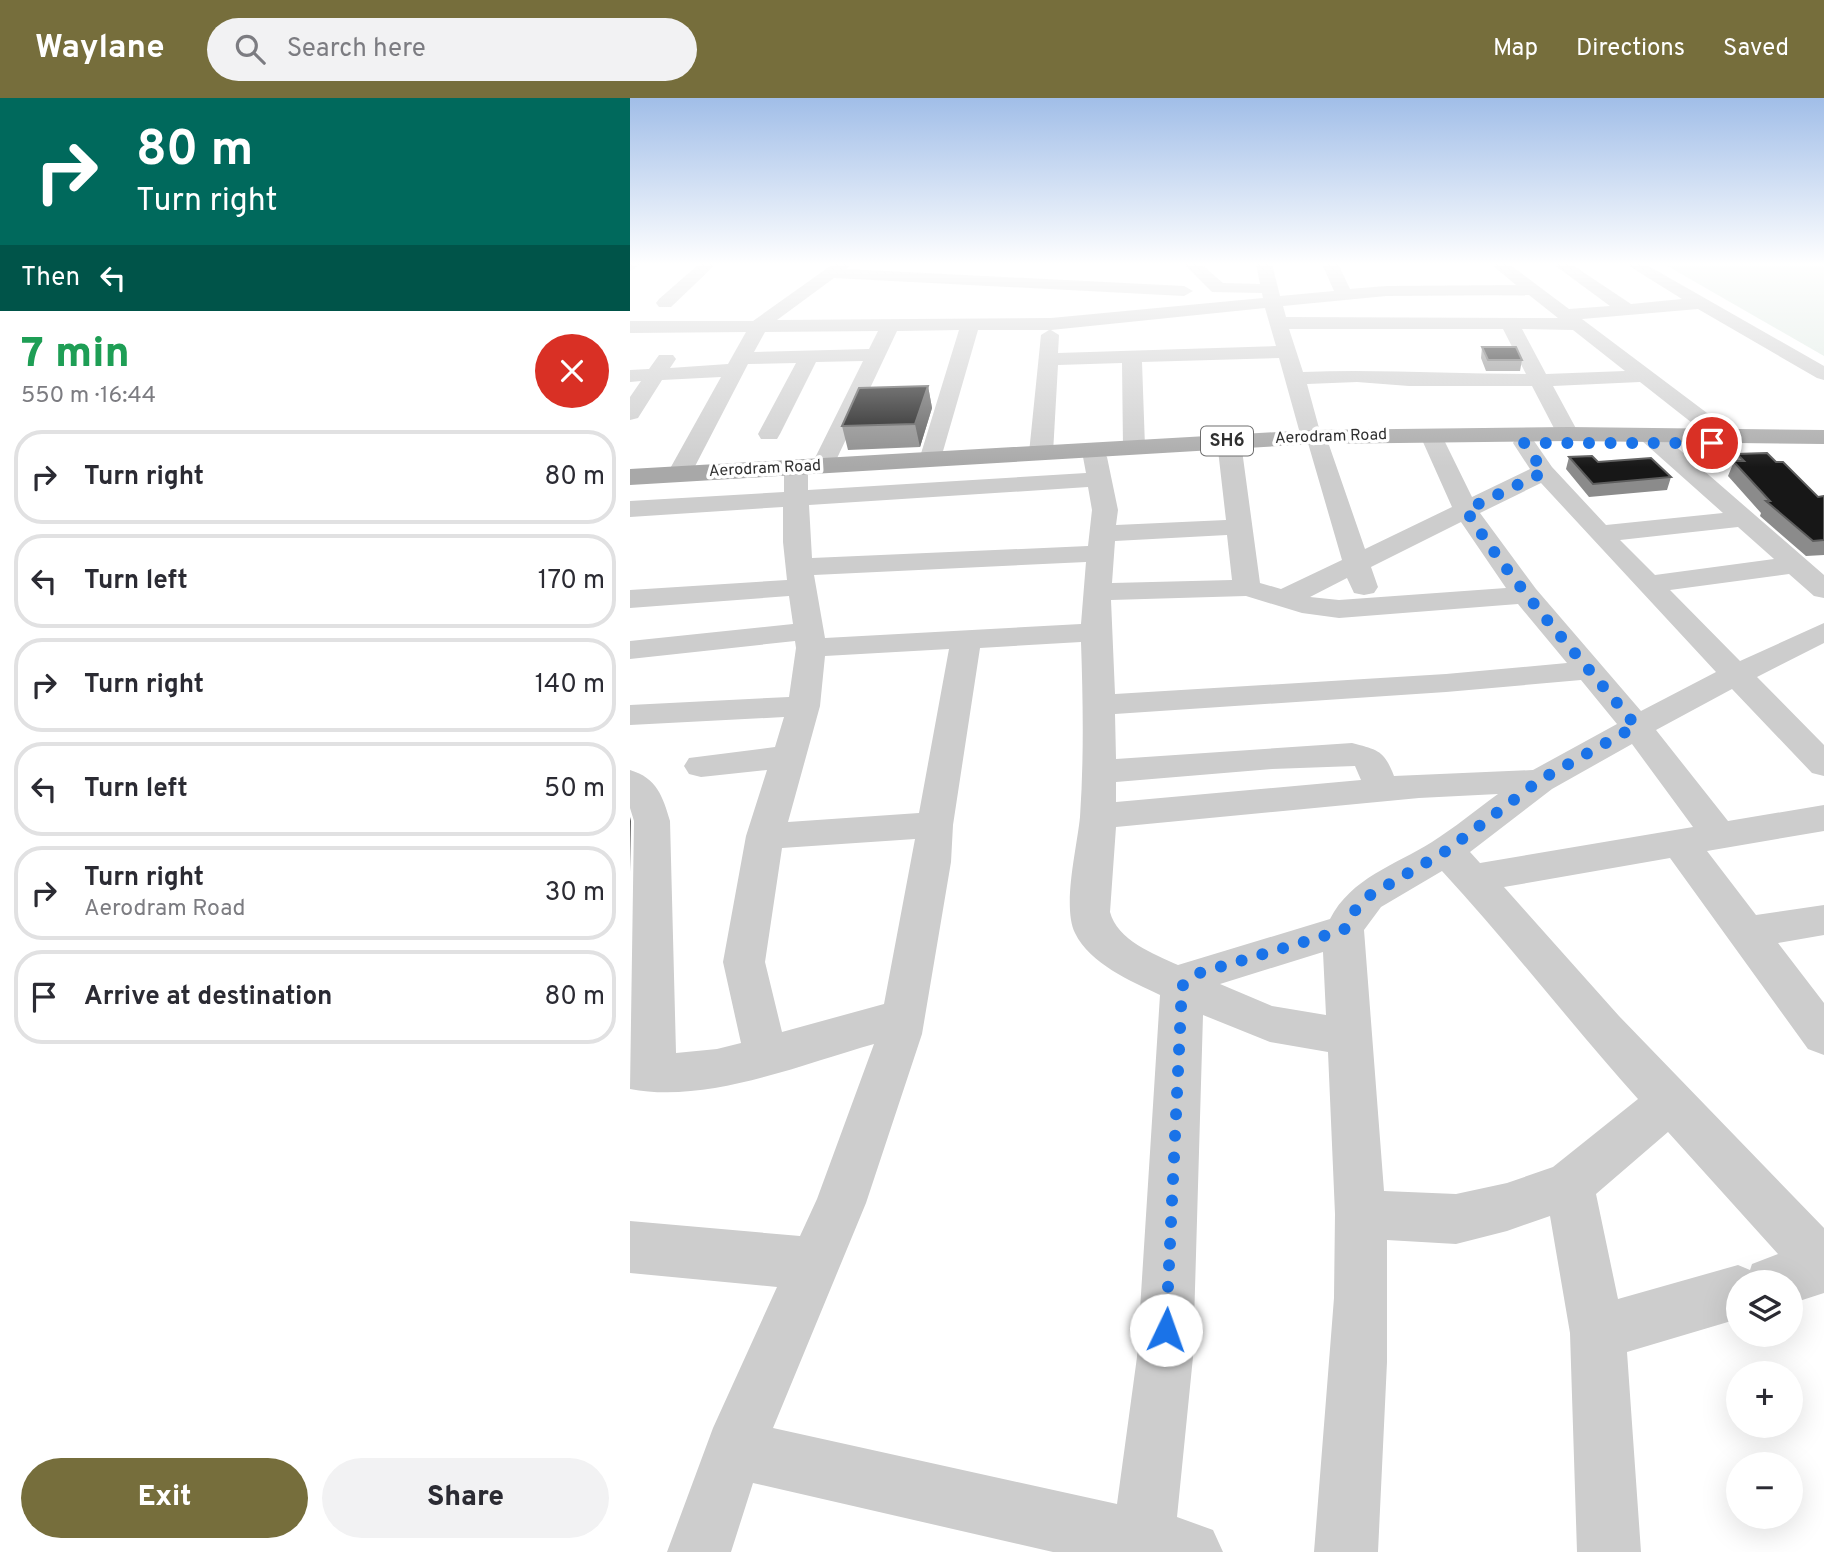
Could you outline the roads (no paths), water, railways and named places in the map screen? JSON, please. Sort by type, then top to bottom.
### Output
[{"type":"main road","name":"Aerodram Road","points":[[1074,460],[1135,447],[1568,434],[1824,444]]},
{"type":"main road","name":"Aerodram Road","points":[[642,491],[804,480],[931,460],[1074,460],[1230,450],[1315,441],[1524,443],[1723,436],[1824,437]]},
{"type":"street","points":[[630,413],[684,332]]},
{"type":"street","points":[[642,491],[738,364],[755,332]]},
{"type":"street","points":[[766,1056],[744,962],[765,836],[804,706],[811,640],[801,577],[804,480],[887,332]]},
{"type":"street","points":[[931,460],[968,332]]},
{"type":"street","points":[[1050,332],[1048,359],[1074,460]]},
{"type":"street","points":[[1135,447],[1144,332]]},
{"type":"street","points":[[1216,332],[1219,354]]},
{"type":"street","points":[[1281,332],[1371,608]]},
{"type":"street","points":[[1423,332],[1436,380]]},
{"type":"street","points":[[1514,332],[1568,434]]},
{"type":"street","points":[[1587,332],[1723,436]]},
{"type":"street","points":[[1751,332],[1824,374]]},
{"type":"street","points":[[1763,332],[1824,367]]},
{"type":"street","points":[[1048,359],[1287,352]]},
{"type":"street","points":[[630,376],[809,356],[875,355]]},
{"type":"street","points":[[769,434],[809,356]]},
{"type":"street","points":[[1295,378],[1357,376],[1436,380],[1539,380],[1645,376]]},
{"type":"street","points":[[1063,424],[1059,442],[1074,460],[1104,510],[1096,632],[1099,705],[1098,816],[1090,912],[1094,930],[1116,951],[1182,986],[1270,1024],[1349,1037]]},
{"type":"street","points":[[1653,439],[1824,590]]},
{"type":"street","points":[[1434,442],[1466,510],[1485,540],[1526,594],[1636,726],[1719,835]]},
{"type":"street","points":[[1524,443],[1544,472],[1600,534],[1824,765]]},
{"type":"street","points":[[1230,450],[1247,588]]},
{"type":"street","points":[[642,491],[1074,460]]},
{"type":"street","points":[[1285,598],[1544,472]]},
{"type":"street","points":[[1600,534],[1743,519]]},
{"type":"street","points":[[630,599],[1240,527]]},
{"type":"street","points":[[1649,584],[1794,565]]},
{"type":"street","points":[[1097,592],[1247,588],[1319,608],[1371,608],[1526,594]]},
{"type":"street","points":[[630,650],[811,640],[966,638],[1096,632]]},
{"type":"street","points":[[1460,864],[1540,780],[1737,673],[1824,632]]},
{"type":"street","points":[[699,1552],[734,1449],[841,1203],[904,1017],[932,862],[935,825],[966,638]]},
{"type":"street","points":[[1099,705],[1446,683],[1590,670]]},
{"type":"street","points":[[630,715],[804,706]]},
{"type":"street","points":[[1098,772],[1352,754],[1367,758],[1372,763],[1382,790]]},
{"type":"street","points":[[701,766],[789,757]]},
{"type":"street","points":[[1098,816],[1382,790],[1540,780]]},
{"type":"street","points":[[630,782],[644,794],[652,821],[642,1072],[691,1073],[717,1069],[904,1017]]},
{"type":"street","points":[[1346,1552],[1360,1335],[1360,1213],[1344,930],[1352,914],[1367,897],[1460,864],[1679,842],[1824,818]]},
{"type":"street","points":[[765,836],[935,825]]},
{"type":"street","points":[[1679,842],[1824,1036]]},
{"type":"street","points":[[1460,864],[1670,1101],[1824,1267],[1803,1273]]},
{"type":"street","points":[[1746,932],[1824,920]]},
{"type":"street","points":[[734,1449],[1159,1549],[1182,986],[1196,974],[1344,930]]},
{"type":"street","points":[[1360,1213],[1417,1219],[1456,1219],[1507,1207],[1569,1185],[1670,1101]]},
{"type":"street","points":[[1569,1185],[1598,1334],[1609,1552]]},
{"type":"street","points":[[630,1247],[816,1264]]},
{"type":"street","points":[[1598,1334],[1726,1296]]}]
